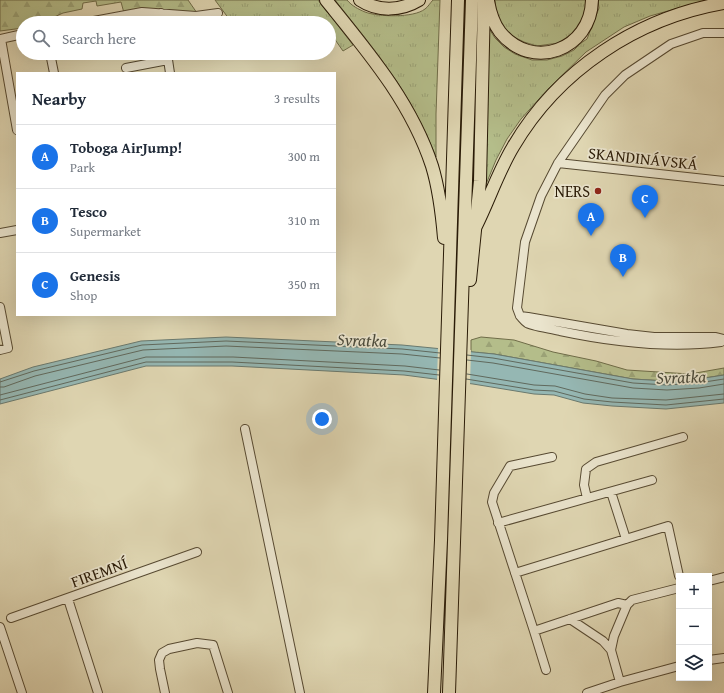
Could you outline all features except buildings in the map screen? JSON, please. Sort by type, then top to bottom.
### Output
[{"type":"highway","points":[[326,0],[388,80],[406,106],[425,147],[438,192],[449,279]]},
{"type":"highway","points":[[360,0],[379,8],[393,9],[407,6],[419,0]]},
{"type":"highway","points":[[434,693],[441,547],[457,0]]},
{"type":"highway","points":[[449,693],[472,0]]},
{"type":"highway","points":[[461,324],[469,285],[480,181],[484,0]]},
{"type":"highway","points":[[487,0],[494,21],[505,37],[521,48],[535,52],[542,52],[563,48],[570,44],[580,34],[590,15],[592,0]]},
{"type":"highway","points":[[476,226],[485,208],[497,176],[514,146],[533,116],[570,77],[598,55],[644,28],[678,14],[724,3]]},
{"type":"street","points":[[121,16],[142,12],[196,16],[218,13]]},
{"type":"street","points":[[724,33],[704,33],[671,44],[624,76],[605,95],[558,163],[541,196],[526,242],[517,308],[520,316],[627,334],[654,337],[714,337],[724,340]]},
{"type":"street","points":[[16,36],[1,39],[16,124]]},
{"type":"street","points":[[51,60],[54,72]]},
{"type":"street","points":[[126,68],[154,60]]},
{"type":"street","points":[[168,60],[170,72]]},
{"type":"street","name":"SKANDINÁVSKÁ","points":[[558,163],[724,181]]},
{"type":"street","points":[[0,233],[16,230]]},
{"type":"street","points":[[0,307],[8,348],[0,350]]},
{"type":"street","points":[[245,429],[300,693]]},
{"type":"street","points":[[588,498],[584,485],[586,469],[596,462],[683,437]]},
{"type":"street","points":[[546,670],[492,502],[494,493],[510,466],[552,457]]},
{"type":"street","points":[[498,523],[652,480]]},
{"type":"street","points":[[611,492],[626,539]]},
{"type":"street","points":[[515,573],[668,526],[678,573]]},
{"type":"street","name":"FIREMNÍ","points":[[11,618],[197,552]]},
{"type":"street","points":[[712,580],[724,577]]},
{"type":"street","points":[[611,650],[614,636],[626,605],[632,600],[676,589]]},
{"type":"street","points":[[68,599],[98,693]]},
{"type":"street","points":[[534,631],[618,603],[626,605]]},
{"type":"street","points":[[570,619],[604,640],[611,650],[620,682]]},
{"type":"street","points":[[0,626],[22,693]]},
{"type":"street","points":[[165,693],[159,660],[162,653],[169,649],[197,643],[213,646],[228,693]]},
{"type":"street","points":[[712,660],[724,658]]},
{"type":"street","points":[[587,693],[620,682],[676,667]]},
{"type":"green space","points":[[0,0],[188,0],[197,13],[124,13],[121,2],[97,6],[96,1],[83,3],[82,9],[56,16],[16,16],[16,29],[0,31]]},
{"type":"green space","points":[[215,0],[318,0],[330,16],[227,16]]},
{"type":"green space","points":[[335,0],[347,0],[351,4],[371,14],[396,16],[420,12],[433,0],[440,0],[436,157],[416,114],[398,83],[371,45]]},
{"type":"green space","points":[[495,0],[586,0],[585,16],[573,35],[558,43],[537,46],[524,42],[510,35],[502,28],[496,12]]},
{"type":"green space","points":[[598,0],[707,0],[650,16],[624,27],[586,52],[548,89],[521,119],[507,139],[496,160],[482,194],[488,27],[495,38],[504,47],[515,54],[532,60],[547,60],[562,56],[574,50],[587,39],[599,8]]},
{"type":"green space","points":[[336,23],[353,45],[343,51],[336,41]]},
{"type":"green space","points":[[481,337],[514,340],[553,352],[596,361],[627,370],[690,374],[724,368],[724,375],[698,379],[666,381],[633,379],[494,354],[471,352],[471,340]]},
{"type":"water","points":[[226,337],[402,345],[494,354],[633,379],[666,381],[698,379],[724,375],[724,403],[666,409],[612,406],[583,403],[554,395],[534,394],[404,375],[232,366],[146,366],[0,404],[0,379],[33,367],[141,341]]},
{"type":"pier","points":[[438,346],[471,350],[470,385],[437,381]]},
{"type":"place","name":"NERS","points":[[598,191]]},
{"type":"place","name":"Genesis","points":[[645,218]]},
{"type":"place","name":"Toboga AirJump!","points":[[591,236]]},
{"type":"place","name":"Tesco","points":[[623,277]]},
{"type":"water label","name":"Svratka","points":[[362,340]]},
{"type":"water label","name":"Svratka","points":[[681,377]]}]
